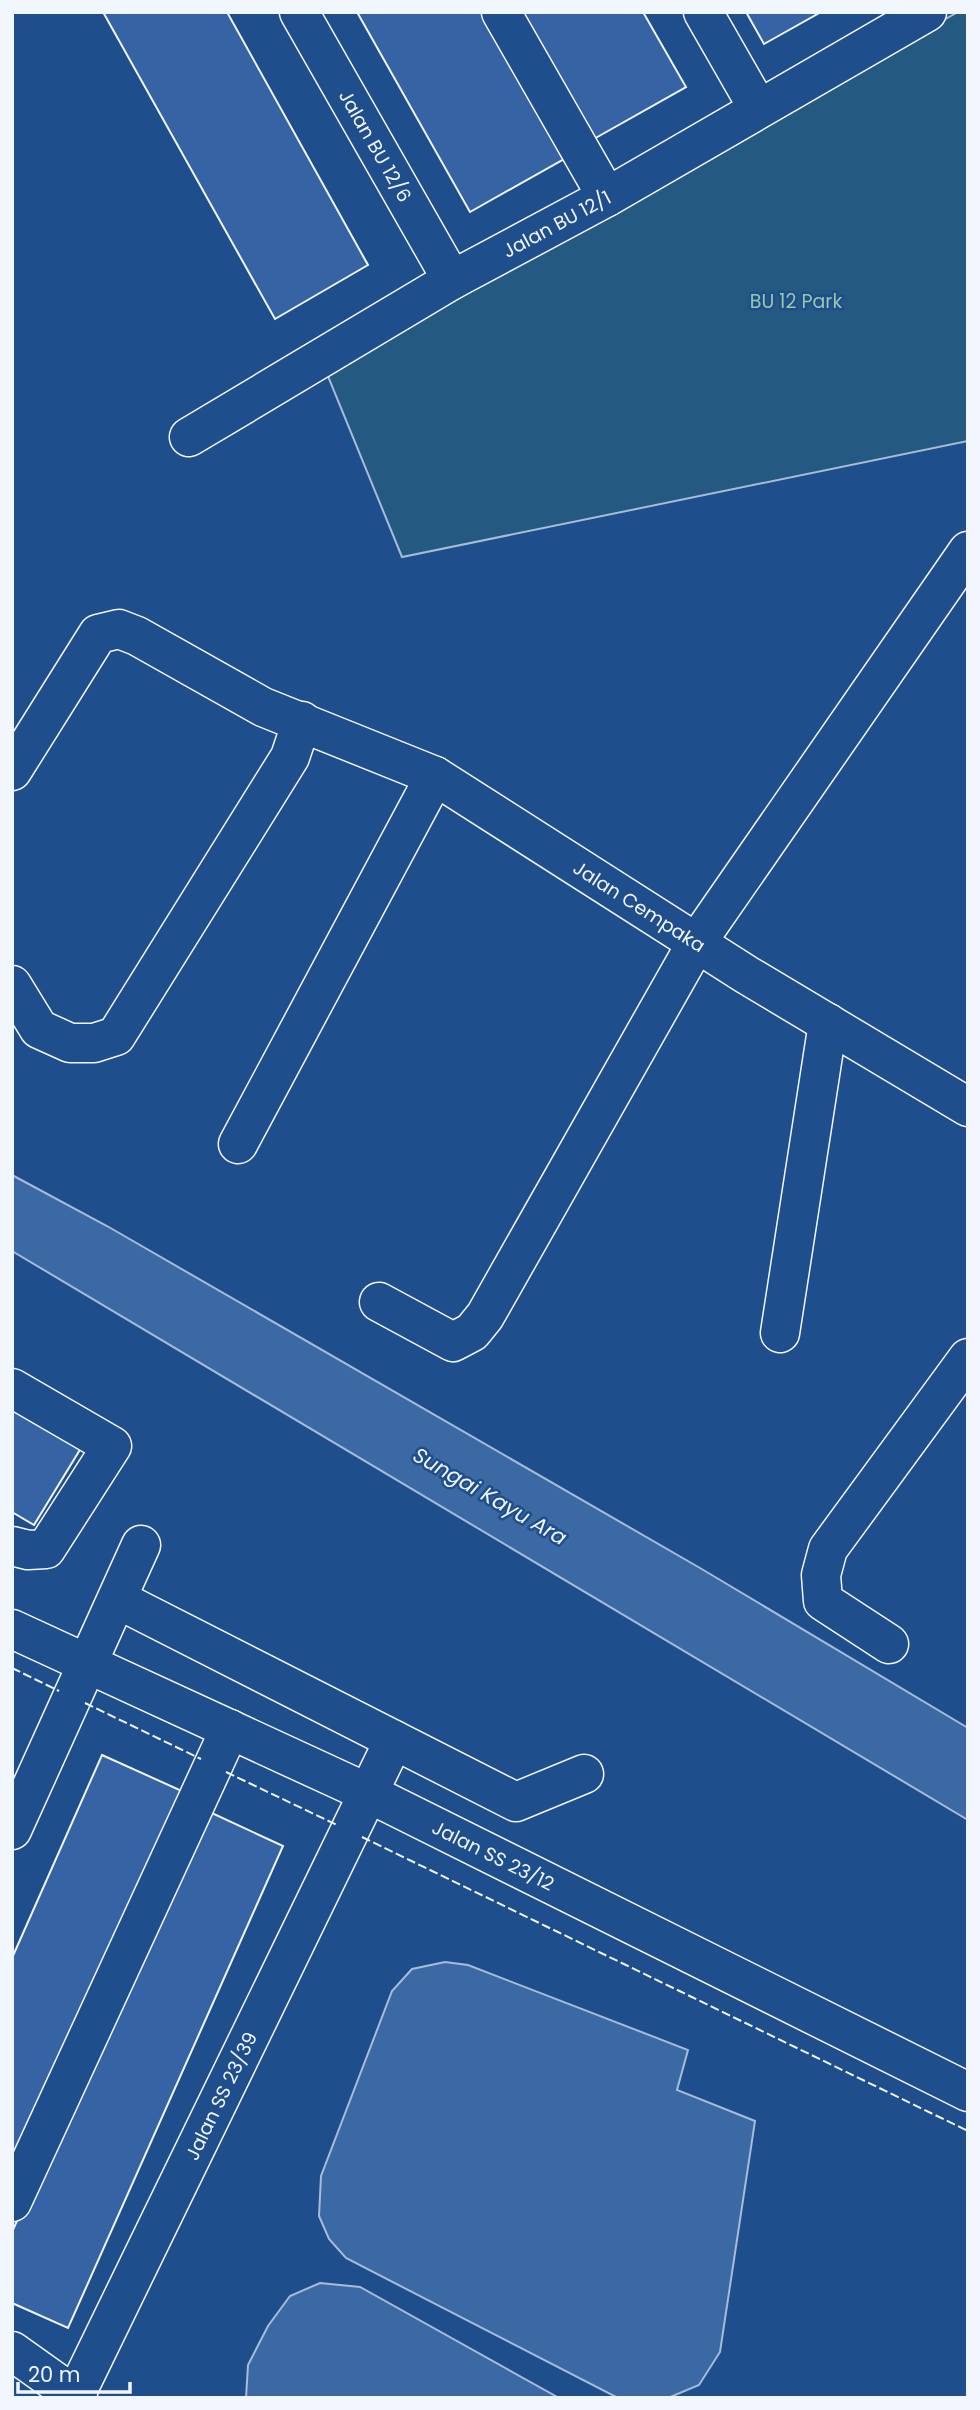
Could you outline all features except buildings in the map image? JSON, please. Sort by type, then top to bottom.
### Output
[{"type":"street","name":"Jalan BU 12/6","points":[[299,12],[452,280]]},
{"type":"street","points":[[501,12],[607,197]]},
{"type":"street","points":[[703,12],[758,108]]},
{"type":"street","name":"Jalan BU 12/1","points":[[189,437],[452,280],[607,197],[903,18]]},
{"type":"street","points":[[379,1302],[453,1342],[472,1332],[485,1316],[697,942],[968,551]]},
{"type":"street","name":"Jalan Cempaka","points":[[12,771],[98,634],[119,629],[137,636],[263,707],[435,776],[697,942],[968,1107]]},
{"type":"street","points":[[12,985],[39,1028],[70,1043],[94,1043],[116,1036],[311,725]]},
{"type":"street","points":[[237,1144],[435,776]]},
{"type":"street","points":[[780,1333],[828,1023]]},
{"type":"street","points":[[889,1644],[823,1601],[821,1575],[828,1549],[968,1358]]},
{"type":"street","points":[[12,1388],[112,1446],[46,1549],[28,1550],[12,1546]]},
{"type":"street","points":[[12,1830],[141,1545]]},
{"type":"street","points":[[117,1599],[516,1802],[584,1774]]},
{"type":"street","name":"Jalan SS 23/12","points":[[12,1629],[368,1793],[968,2092]]},
{"type":"street","points":[[12,2202],[230,1729]]},
{"type":"street","name":"Jalan SS 23/39","points":[[76,2397],[394,1740]]},
{"type":"street","points":[[12,2351],[76,2397]]},
{"type":"green space","name":"BU 12 Park","points":[[958,12],[968,12],[968,441],[402,557],[325,369]]},
{"type":"water","name":"Sungai Kayu Ara","points":[[12,1175],[107,1226],[700,1568],[968,1728],[968,1820],[12,1251]]},
{"type":"water","points":[[445,1962],[468,1965],[688,2050],[677,2090],[755,2121],[720,2352],[699,2385],[668,2398],[618,2398],[346,2258],[329,2239],[319,2216],[321,2176],[392,1991],[412,1969]]},
{"type":"water","points":[[320,2283],[360,2287],[559,2398],[246,2398],[248,2365],[268,2326],[290,2296]]},
{"type":"fence","points":[[12,1668],[59,1691]]},
{"type":"fence","points":[[85,1703],[201,1759]]},
{"type":"fence","points":[[226,1772],[337,1825]]},
{"type":"fence","points":[[362,1837],[968,2131]]}]
